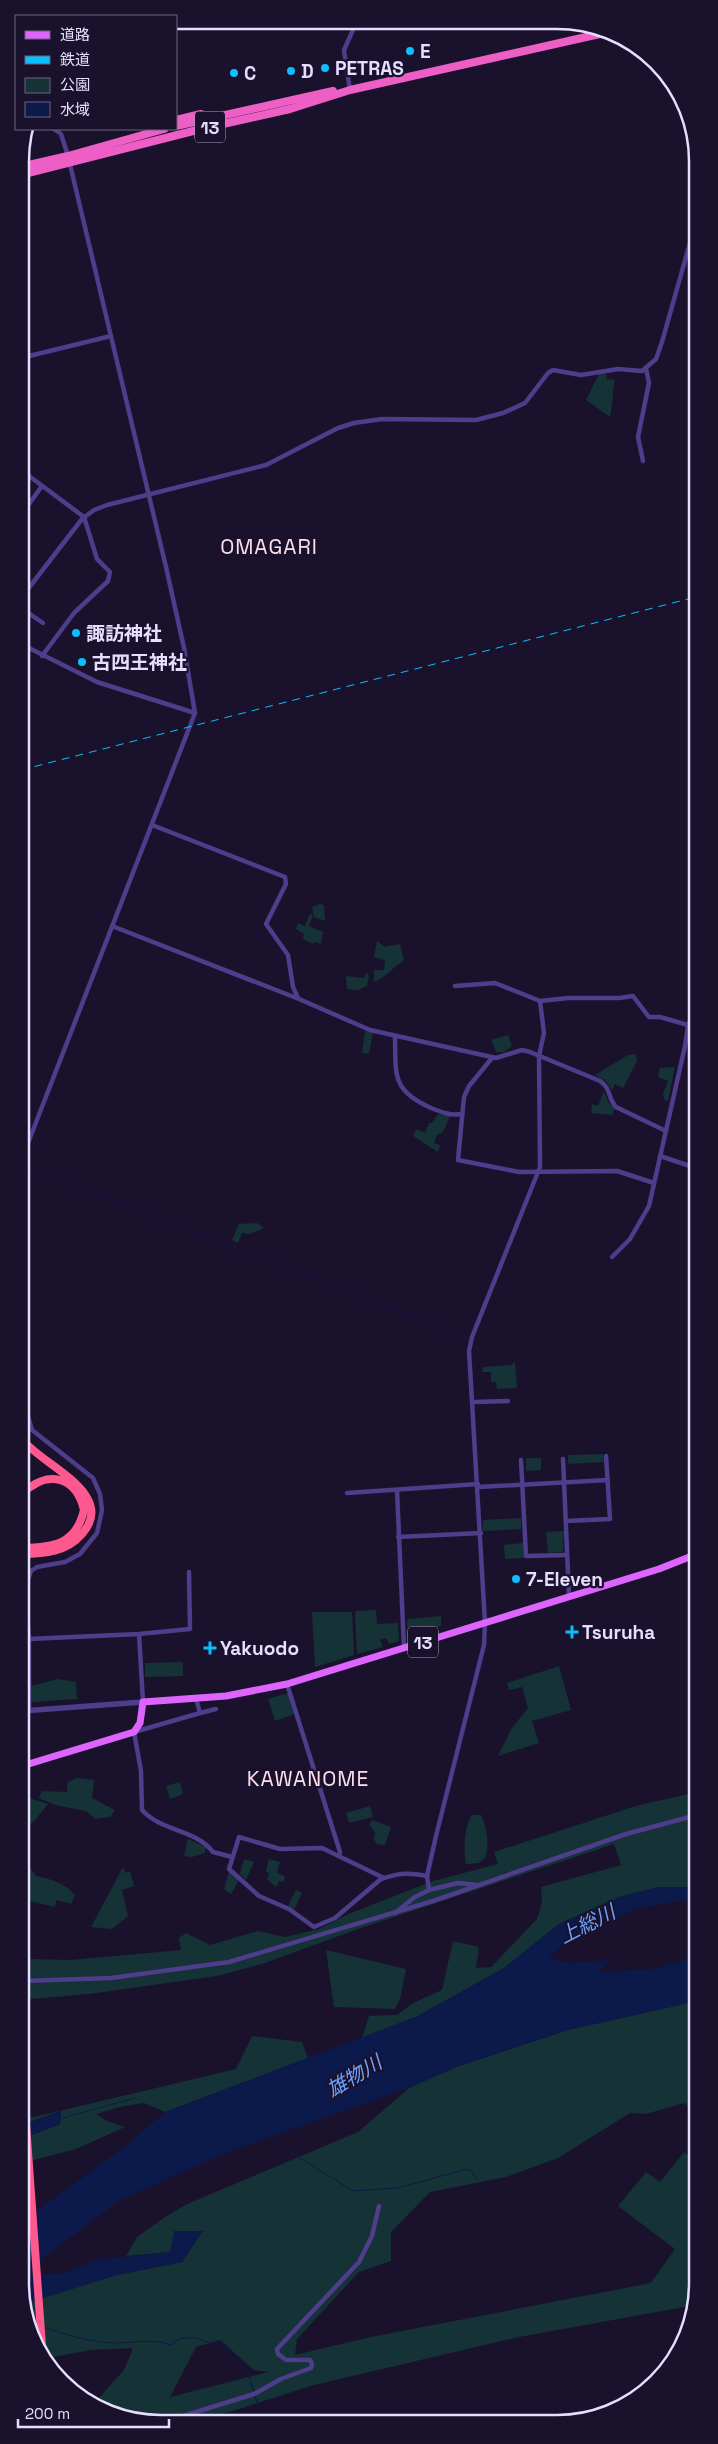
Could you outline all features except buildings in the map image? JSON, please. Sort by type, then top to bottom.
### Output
[{"type":"highway","name":"13","points":[[29,166],[69,160],[290,108],[350,90],[596,35]]},
{"type":"highway","name":"13","points":[[178,126],[336,90],[350,90]]},
{"type":"highway","points":[[178,120],[201,114]]},
{"type":"highway","name":"13","points":[[29,172],[156,130]]},
{"type":"highway","points":[[29,1447],[36,1455],[81,1487],[88,1497],[90,1508],[86,1530],[72,1544],[49,1553],[29,1554]]},
{"type":"highway","points":[[29,1489],[38,1482],[56,1478],[67,1483],[76,1492],[84,1510],[78,1528],[63,1542],[47,1547],[29,1548]]},
{"type":"highway","points":[[29,2166],[42,2339]]},
{"type":"main road","name":"13","points":[[143,1702],[249,1692],[287,1684],[659,1569],[689,1557]]},
{"type":"main road","points":[[29,1764],[134,1732],[140,1723],[143,1702]]},
{"type":"street","points":[[350,90],[344,50],[353,29]]},
{"type":"street","points":[[29,1140],[195,713],[184,648],[69,160],[61,134],[55,130]]},
{"type":"street","points":[[29,588],[84,517],[107,505],[266,465],[338,428],[354,423],[382,420],[476,420],[503,413],[526,401],[548,373],[553,370],[581,374],[618,369],[638,372],[646,369],[656,360],[689,249]]},
{"type":"street","points":[[29,356],[111,336]]},
{"type":"street","points":[[643,461],[638,437],[643,420],[649,383],[646,369]]},
{"type":"street","points":[[29,476],[84,517],[93,550],[97,559],[109,569],[110,578],[74,613],[42,656]]},
{"type":"street","points":[[29,504],[42,486]]},
{"type":"street","points":[[29,613],[43,623]]},
{"type":"street","points":[[29,649],[97,682],[195,713]]},
{"type":"street","points":[[152,825],[285,877],[286,884],[266,924],[288,955],[293,987],[299,999]]},
{"type":"street","points":[[112,926],[299,999],[360,1027],[492,1058],[499,1058],[522,1050],[539,1056],[603,1083],[616,1107],[666,1131]]},
{"type":"street","points":[[455,986],[495,983],[540,1001],[633,996],[649,1016],[688,1024],[649,1206],[630,1239],[612,1257]]},
{"type":"street","points":[[429,1890],[427,1876],[445,1797],[478,1673],[485,1623],[474,1402],[469,1350],[472,1337],[539,1172],[539,1056],[544,1033],[540,1001]]},
{"type":"street","points":[[395,1036],[398,1079],[404,1091],[416,1101],[439,1111],[461,1114]]},
{"type":"street","points":[[492,1058],[466,1091],[461,1114],[458,1160],[519,1172],[617,1171],[654,1183]]},
{"type":"street","points":[[660,1156],[689,1166]]},
{"type":"street","points":[[474,1402],[508,1401]]},
{"type":"street","points":[[29,1420],[32,1430],[92,1478],[100,1494],[102,1510],[97,1533],[80,1554],[65,1562],[44,1564],[31,1571],[29,1578]]},
{"type":"street","points":[[566,1521],[610,1519],[606,1456]]},
{"type":"street","points":[[563,1459],[569,1596]]},
{"type":"street","points":[[521,1460],[526,1556],[567,1555]]},
{"type":"street","points":[[347,1493],[608,1480]]},
{"type":"street","points":[[397,1490],[404,1648]]},
{"type":"street","points":[[398,1537],[481,1534]]},
{"type":"street","points":[[29,1639],[139,1634],[190,1629],[190,1572]]},
{"type":"street","points":[[29,1710],[143,1702],[139,1634]]},
{"type":"street","points":[[287,1684],[340,1852],[339,1856]]},
{"type":"street","points":[[196,1698],[200,1713]]},
{"type":"street","points":[[216,1709],[134,1732],[139,1750],[144,1812],[162,1825],[207,1843],[213,1852],[232,1857]]},
{"type":"street","points":[[29,1981],[111,1978],[204,1966],[259,1954],[395,1913],[626,1834],[689,1817]]},
{"type":"street","points":[[384,1878],[322,1848],[273,1848],[239,1837],[229,1869],[259,1896],[289,1909],[314,1927],[335,1918],[368,1888],[384,1878],[401,1872],[427,1876]]},
{"type":"street","points":[[395,1913],[414,1897],[429,1890],[458,1883],[477,1886]]},
{"type":"street","points":[[186,2415],[254,2394],[281,2379],[311,2368],[310,2360],[286,2360],[278,2354],[277,2349],[359,2262],[372,2236],[379,2206]]},
{"type":"green space","points":[[607,373],[606,379],[615,380],[610,417],[586,400],[599,374]]},
{"type":"green space","points":[[320,904],[324,905],[325,921],[314,917],[312,907]]},
{"type":"green space","points":[[310,913],[313,916],[309,926],[323,932],[321,944],[314,942],[313,944],[303,939],[304,934],[296,929],[298,923],[305,926]]},
{"type":"green space","points":[[377,941],[385,947],[400,944],[404,961],[374,982],[374,970],[384,970],[385,960],[374,957]]},
{"type":"green space","points":[[366,973],[369,976],[367,986],[358,990],[347,989],[346,976],[364,978]]},
{"type":"green space","points":[[365,1031],[373,1032],[369,1054],[362,1053]]},
{"type":"green space","points":[[508,1035],[512,1046],[504,1052],[496,1052],[491,1040]]},
{"type":"green space","points":[[636,1054],[637,1061],[623,1088],[615,1084],[612,1090],[606,1081],[595,1075],[628,1055]]},
{"type":"green space","points":[[675,1067],[668,1101],[664,1100],[663,1094],[668,1081],[658,1077],[660,1068]]},
{"type":"green space","points":[[604,1091],[608,1102],[615,1108],[612,1115],[591,1113],[592,1104],[598,1106]]},
{"type":"green space","points":[[438,1114],[450,1116],[443,1132],[437,1135],[434,1143],[440,1145],[438,1152],[413,1136],[416,1129],[425,1133],[429,1123],[432,1123]]},
{"type":"green space","points":[[257,1223],[263,1229],[249,1234],[242,1233],[238,1243],[232,1240],[239,1224]]},
{"type":"green space","points":[[515,1362],[517,1388],[497,1389],[496,1382],[491,1382],[491,1372],[482,1372],[483,1367],[511,1365]]},
{"type":"green space","points":[[603,1454],[604,1462],[568,1464],[568,1455]]},
{"type":"green space","points":[[526,1458],[541,1458],[541,1470],[526,1471]]},
{"type":"green space","points":[[521,1518],[521,1529],[483,1531],[483,1520]]},
{"type":"green space","points":[[564,1531],[563,1552],[548,1553],[546,1532]]},
{"type":"green space","points":[[523,1543],[524,1558],[505,1559],[504,1545]]},
{"type":"green space","points":[[376,1610],[377,1624],[398,1623],[399,1641],[389,1644],[386,1638],[380,1640],[383,1647],[357,1654],[355,1611]]},
{"type":"green space","points":[[312,1612],[352,1612],[354,1655],[315,1667]]},
{"type":"green space","points":[[441,1616],[441,1626],[408,1639],[407,1619]]},
{"type":"green space","points":[[183,1662],[183,1676],[145,1677],[145,1663]]},
{"type":"green space","points":[[559,1666],[571,1710],[532,1721],[539,1743],[498,1756],[512,1728],[528,1708],[522,1687],[509,1690],[507,1683]]},
{"type":"green space","points":[[58,1679],[76,1682],[77,1699],[31,1702],[31,1686]]},
{"type":"green space","points":[[288,1693],[294,1714],[275,1721],[268,1699]]},
{"type":"green space","points":[[77,1778],[94,1780],[92,1798],[115,1810],[110,1817],[96,1819],[86,1811],[55,1805],[39,1798],[42,1791],[67,1792],[68,1782]]},
{"type":"green space","points":[[180,1782],[183,1794],[170,1799],[166,1786]]},
{"type":"green space","points":[[689,1794],[689,1887],[659,1887],[622,1896],[559,1924],[504,1968],[418,2016],[362,2038],[369,2016],[397,2015],[413,2003],[442,1990],[453,1941],[479,1947],[476,1968],[491,1967],[537,1919],[542,1903],[541,1887],[621,1865],[614,1844],[358,1929],[265,1963],[217,1976],[89,1994],[30,1999],[29,1959],[71,1960],[181,1950],[179,1938],[186,1933],[210,1945],[258,1931],[285,1937],[319,1929],[351,1913],[433,1881],[498,1864],[494,1852],[636,1806]]},
{"type":"green space","points":[[29,1798],[48,1804],[29,1825]]},
{"type":"green space","points":[[370,1806],[373,1817],[349,1823],[346,1813]]},
{"type":"green space","points":[[472,1815],[481,1815],[488,1842],[485,1858],[479,1863],[466,1864],[465,1839],[467,1826]]},
{"type":"green space","points":[[372,1820],[391,1827],[385,1845],[377,1844],[374,1840],[375,1832],[369,1825]]},
{"type":"green space","points":[[188,1839],[206,1847],[205,1853],[192,1857],[184,1856]]},
{"type":"green space","points":[[244,1859],[254,1862],[246,1880],[240,1874]]},
{"type":"green space","points":[[269,1859],[280,1862],[277,1873],[285,1876],[284,1882],[279,1881],[276,1887],[267,1879],[269,1874],[266,1871]]},
{"type":"green space","points":[[29,1866],[36,1876],[57,1882],[75,1895],[71,1904],[56,1900],[55,1907],[30,1901]]},
{"type":"green space","points":[[123,1867],[125,1873],[130,1871],[134,1886],[122,1890],[128,1916],[112,1929],[91,1927]]},
{"type":"green space","points":[[229,1872],[239,1880],[231,1894],[224,1889]]},
{"type":"green space","points":[[296,1890],[302,1893],[294,1910],[288,1906]]},
{"type":"green space","points":[[326,1950],[406,1969],[400,1999],[395,2009],[334,2007]]},
{"type":"green space","points":[[689,2003],[689,2107],[684,2103],[646,2114],[630,2113],[558,2158],[506,2177],[430,2192],[391,2232],[391,2261],[359,2272],[297,2339],[295,2355],[371,2337],[651,2283],[675,2249],[618,2206],[646,2172],[660,2182],[684,2152],[689,2156],[689,2292],[687,2306],[519,2337],[314,2385],[219,2415],[135,2413],[97,2399],[124,2370],[133,2348],[91,2350],[52,2357],[39,2334],[30,2302],[117,2275],[182,2262],[202,2231],[170,2252],[126,2256],[137,2237],[187,2204],[358,2132],[409,2088],[456,2067],[568,2030]],"holes":[[[220,2340],[254,2370],[269,2372],[170,2397],[196,2347]]]},
{"type":"green space","points":[[252,2036],[302,2042],[308,2058],[165,2112],[144,2103],[96,2114],[107,2121],[125,2127],[76,2149],[29,2161],[29,2136],[60,2124],[61,2111],[29,2122],[29,2117],[34,2117],[236,2069]]},
{"type":"water","points":[[659,1887],[689,1887],[689,1899],[639,1908],[567,1941],[549,1958],[567,1963],[611,1960],[597,1972],[654,1969],[689,1958],[689,2003],[568,2030],[456,2067],[409,2088],[233,2150],[120,2200],[29,2268],[29,2217],[128,2144],[165,2112],[418,2016],[504,1968],[559,1924],[622,1896]]},
{"type":"water","points":[[61,2111],[60,2123],[29,2136],[29,2122]]},
{"type":"water","points":[[174,2231],[203,2231],[182,2262],[117,2275],[30,2302],[29,2276],[63,2273],[96,2260],[170,2252]]},
{"type":"waterway","points":[[29,1168],[174,1224]]},
{"type":"waterway","points":[[182,1227],[342,1289]]},
{"type":"waterway","points":[[349,1292],[468,1339]]},
{"type":"waterway","points":[[59,2119],[135,2098]]},
{"type":"waterway","points":[[268,2138],[353,2191],[398,2188],[467,2169],[472,2171],[476,2179]]},
{"type":"waterway","points":[[44,2327],[80,2338],[108,2343],[151,2341],[171,2345],[181,2338],[196,2338],[223,2347],[248,2373],[254,2392]]},
{"type":"waterway","points":[[255,2396],[258,2405],[264,2410]]},
{"type":"railway","points":[[29,768],[689,599]]},
{"type":"place","name":"E","points":[[410,51]]},
{"type":"place","name":"PETRAS","points":[[325,68]]},
{"type":"place","name":"D","points":[[291,71]]},
{"type":"place","name":"C","points":[[234,73]]},
{"type":"place","name":"諏訪神社","points":[[76,633]]},
{"type":"place","name":"古四王神社","points":[[82,662]]},
{"type":"place","name":"7-Eleven","points":[[516,1579]]},
{"type":"place","name":"Tsuruha","points":[[572,1632]]},
{"type":"place","name":"Yakuodo","points":[[210,1648]]},
{"type":"district","name":"OMAGARI","points":[[269,546]]},
{"type":"district","name":"KAWANOME","points":[[308,1778]]},
{"type":"water label","name":"上総川","points":[[587,1924]]},
{"type":"water label","name":"雄物川","points":[[354,2076]]}]
